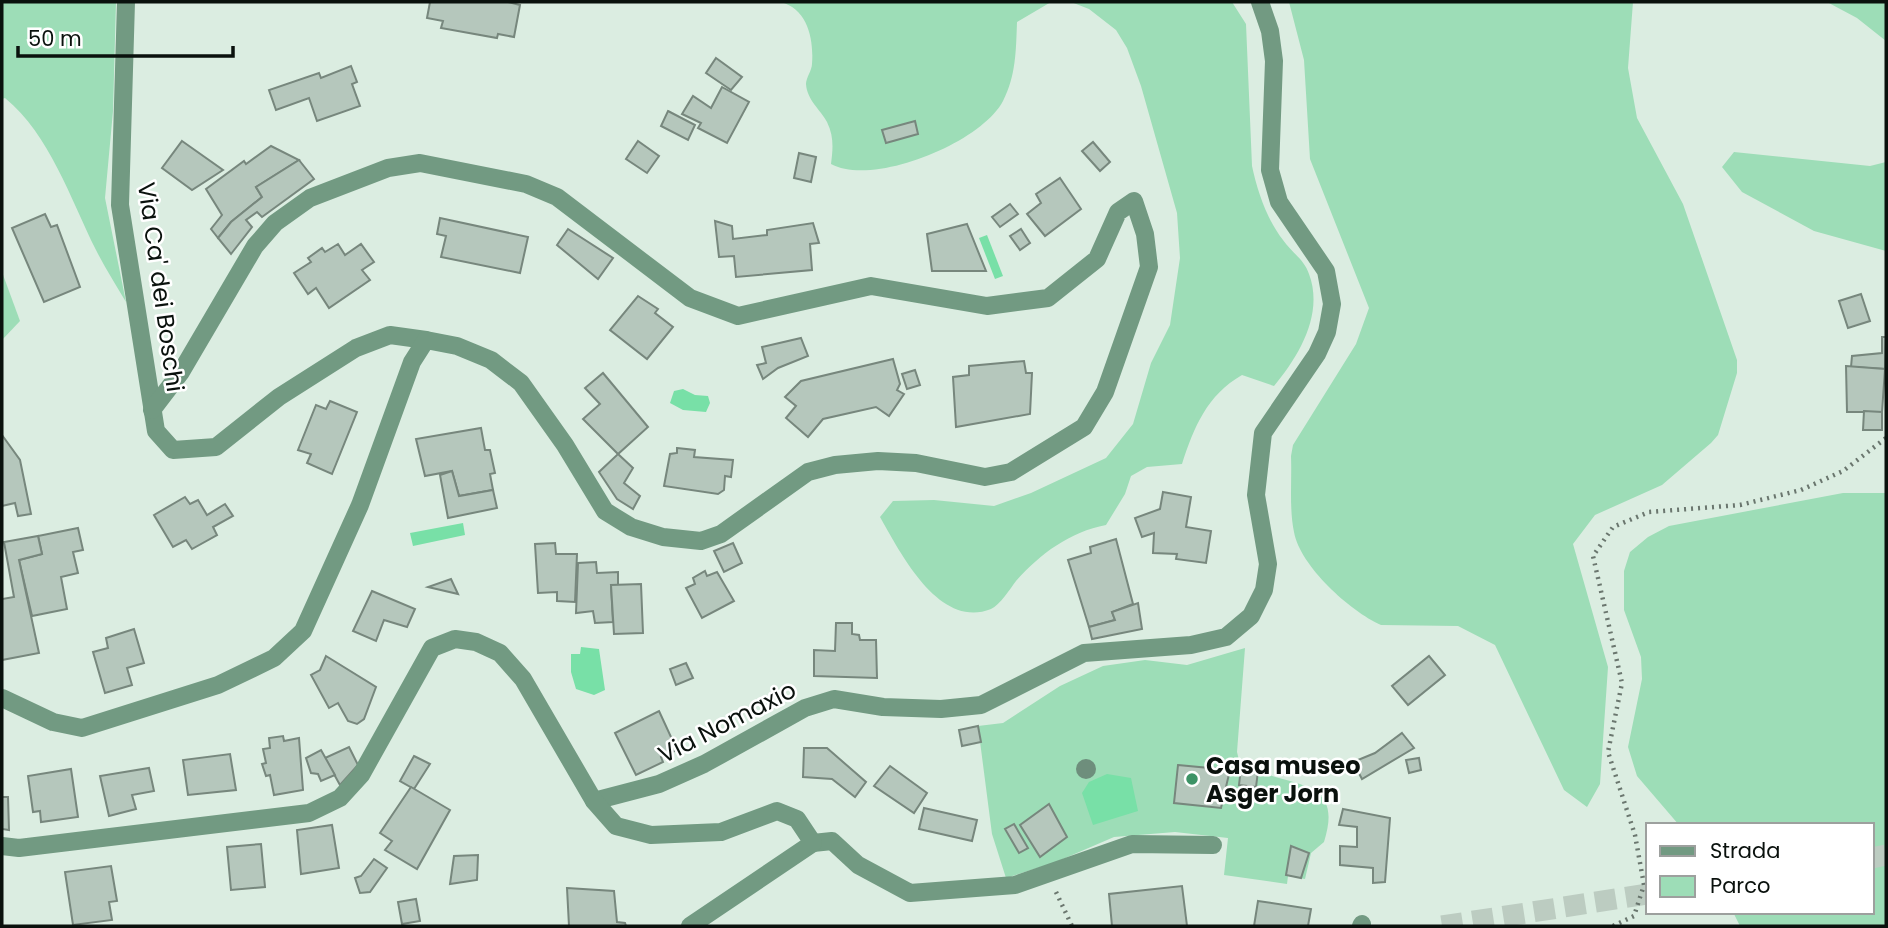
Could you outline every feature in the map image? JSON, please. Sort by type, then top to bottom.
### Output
[{"type":"street","name":"Via Ca' dei Boschi","points":[[126,2],[120,205],[156,431],[173,450],[216,447],[279,397],[356,348],[390,335],[426,340]]},
{"type":"street","name":"Via Nomaxio","points":[[594,801],[659,784],[704,764],[805,708],[834,699],[883,707],[941,709],[981,705],[1084,653],[1191,645],[1226,637],[1251,616],[1265,590],[1268,564],[1256,495],[1263,433],[1317,354],[1326,332],[1332,304],[1326,271],[1279,202],[1270,170],[1274,61],[1270,31],[1260,2]]},
{"type":"street","points":[[2,698],[53,722],[82,729],[218,685],[274,658],[303,631],[309,619],[360,505],[412,362],[426,340],[457,346],[491,360],[521,383],[565,445],[605,511],[631,527],[663,537],[701,541],[721,534],[808,472],[835,465],[878,461],[916,463],[985,477],[1011,472],[1084,426],[1105,392],[1149,267],[1145,234],[1134,201],[1118,212],[1097,259],[1048,298],[987,306],[871,285],[738,316],[690,298],[557,197],[526,184],[420,163],[388,168],[310,198],[275,223],[255,246],[181,372],[152,410]]},
{"type":"street","points":[[2,845],[19,848],[309,813],[340,798],[361,775],[432,648],[455,639],[476,642],[500,653],[523,678],[594,801],[616,826],[651,835],[721,832],[777,811],[797,819],[813,843]]},
{"type":"street","points":[[690,926],[813,843],[832,841],[858,865],[910,893],[1015,885],[1132,844],[1213,845]]},
{"type":"path","points":[[1613,926],[1634,916],[1644,885],[1635,835],[1608,752],[1622,683],[1593,556],[1613,527],[1649,512],[1740,505],[1801,490],[1843,471],[1886,438]]},
{"type":"path","points":[[1047,872],[1072,926]]},
{"type":"green space","points":[[2,2],[116,2],[113,111],[105,198],[126,302],[99,257],[47,149],[21,113],[5,98],[2,99]]},
{"type":"green space","points":[[781,2],[1051,2],[1017,22],[1011,82],[1003,101],[991,117],[973,132],[925,157],[872,170],[850,170],[831,164],[831,132],[807,90],[806,82],[812,64],[810,35],[797,11]]},
{"type":"green space","points":[[1071,2],[1232,2],[1246,24],[1254,175],[1263,204],[1277,232],[1309,274],[1313,289],[1311,319],[1300,348],[1274,386],[1242,375],[1230,383],[1203,413],[1182,464],[1147,467],[1131,476],[1125,494],[1106,525],[1080,533],[1057,545],[1026,571],[994,607],[972,613],[955,608],[938,598],[924,584],[898,549],[880,517],[893,501],[934,500],[994,506],[1031,493],[1106,458],[1133,424],[1151,363],[1170,325],[1180,258],[1177,213],[1141,86],[1127,48],[1116,30],[1089,9]]},
{"type":"green space","points":[[1289,2],[1633,2],[1628,68],[1637,118],[1683,204],[1737,360],[1737,373],[1718,435],[1711,443],[1662,485],[1595,515],[1573,544],[1608,667],[1600,784],[1587,807],[1564,790],[1495,645],[1458,626],[1381,625],[1355,609],[1328,586],[1298,545],[1292,513],[1293,445],[1356,344],[1369,308],[1310,159],[1304,60]]},
{"type":"green space","points":[[1827,2],[1886,2],[1886,41],[1857,18]]},
{"type":"green space","points":[[1734,152],[1870,166],[1886,162],[1886,251],[1814,231],[1742,192],[1722,167]]},
{"type":"green space","points":[[2,272],[20,321],[2,340]]},
{"type":"green space","points":[[1843,493],[1886,493],[1886,926],[1740,926],[1734,914],[1874,914],[1874,823],[1677,823],[1637,776],[1628,747],[1642,679],[1641,657],[1624,610],[1624,571],[1630,552],[1648,537],[1669,526]]},
{"type":"green space","points":[[1245,648],[1237,752],[1241,768],[1305,786],[1322,797],[1326,805],[1328,827],[1324,842],[1311,853],[1305,879],[1288,876],[1287,884],[1224,875],[1228,838],[1175,832],[1114,837],[1056,862],[1006,878],[992,834],[978,726],[1003,723],[1060,686],[1103,666],[1145,660],[1187,665]]},
{"type":"shaded area","points":[[987,235],[1003,276],[995,279],[979,238]]},
{"type":"shaded area","points":[[683,389],[695,395],[708,396],[710,403],[706,412],[683,410],[670,403],[674,391]]},
{"type":"shaded area","points":[[463,523],[465,535],[413,546],[410,533]]},
{"type":"shaded area","points":[[581,647],[599,649],[605,690],[594,695],[576,689],[571,672],[571,654],[580,654]]},
{"type":"shaded area","points":[[1107,774],[1131,778],[1138,811],[1093,825],[1082,793],[1089,782]]},
{"type":"building","points":[[430,2],[508,2],[520,5],[514,37],[498,34],[497,38],[441,28],[443,21],[427,18]]},
{"type":"building","points":[[716,58],[742,77],[731,90],[706,73]]},
{"type":"building","points":[[351,66],[357,82],[352,84],[360,106],[317,121],[309,98],[276,110],[269,90],[319,73],[321,78]]},
{"type":"building","points":[[722,87],[749,102],[727,143],[698,128],[701,123],[682,114],[693,96],[711,108]]},
{"type":"building","points":[[668,111],[695,125],[688,140],[661,126]]},
{"type":"building","points":[[915,121],[918,134],[886,143],[882,130]]},
{"type":"building","points":[[182,141],[223,170],[192,190],[162,168]]},
{"type":"building","points":[[638,141],[659,156],[647,173],[626,159]]},
{"type":"building","points":[[1093,142],[1110,162],[1100,171],[1082,151]]},
{"type":"building","points":[[271,146],[299,160],[256,187],[262,197],[231,222],[218,238],[211,229],[222,215],[206,189],[244,161],[246,164]]},
{"type":"building","points":[[799,153],[816,157],[811,182],[794,178]]},
{"type":"building","points":[[299,160],[314,179],[262,217],[257,212],[246,220],[252,227],[231,254],[218,238],[231,222],[262,197],[256,187]]},
{"type":"building","points":[[1060,178],[1081,209],[1045,236],[1027,214],[1041,203],[1036,194]]},
{"type":"building","points":[[1010,204],[1018,214],[1000,227],[992,217]]},
{"type":"building","points":[[45,214],[51,227],[57,225],[80,287],[44,302],[12,228]]},
{"type":"building","points":[[440,218],[528,237],[520,273],[441,257],[446,236],[437,234]]},
{"type":"building","points":[[715,221],[732,226],[733,239],[767,235],[767,230],[813,223],[819,243],[810,244],[812,270],[736,277],[734,256],[719,257]]},
{"type":"building","points":[[967,224],[986,271],[932,271],[927,234]]},
{"type":"building","points":[[568,229],[613,258],[598,279],[557,245]]},
{"type":"building","points":[[1021,229],[1030,243],[1020,250],[1010,236]]},
{"type":"building","points":[[338,244],[345,255],[361,244],[374,262],[362,270],[370,280],[329,308],[316,288],[308,294],[294,273],[311,262],[308,258],[322,248],[325,252]]},
{"type":"building","points":[[1861,294],[1870,321],[1848,328],[1839,301]]},
{"type":"building","points":[[638,296],[658,309],[655,313],[673,327],[647,359],[610,330]]},
{"type":"building","points":[[1882,337],[1886,337],[1885,369],[1851,367],[1852,356],[1882,353]]},
{"type":"building","points":[[801,338],[808,356],[778,368],[763,379],[757,365],[766,363],[762,347]]},
{"type":"building","points":[[893,359],[900,384],[897,390],[904,394],[889,416],[876,407],[823,419],[808,437],[786,418],[796,406],[785,397],[801,381]]},
{"type":"building","points":[[1024,361],[1026,373],[1032,373],[1030,414],[956,427],[953,377],[969,375],[969,366]]},
{"type":"building","points":[[1846,366],[1885,369],[1882,412],[1847,412]]},
{"type":"building","points":[[915,370],[920,385],[907,389],[902,374]]},
{"type":"building","points":[[603,373],[648,427],[618,454],[583,419],[600,404],[585,388]]},
{"type":"building","points":[[330,401],[357,412],[332,474],[307,463],[311,454],[298,450],[316,405],[326,409]]},
{"type":"building","points":[[1864,411],[1882,412],[1882,430],[1863,430]]},
{"type":"building","points":[[481,428],[485,450],[490,450],[495,473],[490,474],[493,490],[459,496],[452,471],[425,476],[416,439]]},
{"type":"building","points":[[2,435],[20,460],[31,514],[18,516],[15,503],[2,506]]},
{"type":"building","points":[[677,448],[695,450],[694,457],[733,460],[731,477],[725,476],[724,490],[718,494],[664,486],[670,454],[677,453]]},
{"type":"building","points":[[618,454],[633,468],[624,483],[640,496],[633,509],[617,499],[599,472]]},
{"type":"building","points":[[452,471],[459,496],[493,490],[497,508],[448,518],[440,475]]},
{"type":"building","points":[[1163,492],[1191,497],[1186,527],[1211,531],[1206,563],[1176,559],[1177,554],[1153,553],[1154,533],[1142,537],[1135,518],[1160,509]]},
{"type":"building","points":[[185,497],[190,504],[198,500],[207,515],[225,504],[233,516],[213,527],[217,535],[192,549],[186,540],[173,547],[154,515]]},
{"type":"building","points":[[78,528],[83,550],[73,552],[78,573],[61,577],[67,609],[32,616],[19,560],[42,554],[38,536]]},
{"type":"building","points":[[38,536],[42,554],[19,560],[39,653],[2,660],[2,599],[14,597],[4,542]]},
{"type":"building","points":[[1116,539],[1133,604],[1112,612],[1115,620],[1089,627],[1068,560],[1091,553],[1090,547]]},
{"type":"building","points":[[555,543],[556,554],[577,554],[575,602],[557,601],[557,592],[538,593],[535,544]]},
{"type":"building","points":[[733,543],[742,563],[724,572],[714,551]]},
{"type":"building","points":[[596,562],[597,573],[618,572],[618,585],[611,585],[613,622],[595,623],[593,611],[576,613],[578,563]]},
{"type":"building","points":[[705,571],[707,576],[717,572],[734,601],[702,618],[686,588],[695,584],[693,578]]},
{"type":"building","points":[[451,579],[458,594],[428,587]]},
{"type":"building","points":[[641,584],[643,633],[614,634],[611,585]]},
{"type":"building","points":[[372,591],[415,609],[407,627],[384,620],[376,641],[353,631]]},
{"type":"building","points":[[1138,603],[1142,629],[1092,639],[1089,627],[1115,620],[1112,612]]},
{"type":"building","points":[[836,623],[852,623],[852,634],[859,635],[860,640],[876,640],[877,678],[814,676],[814,650],[835,651]]},
{"type":"building","points":[[134,629],[144,663],[127,668],[132,685],[105,693],[93,652],[108,648],[106,638]]},
{"type":"building","points":[[326,656],[376,687],[364,719],[357,724],[348,721],[338,703],[329,708],[311,675],[320,670]]},
{"type":"building","points":[[1429,656],[1445,675],[1408,705],[1392,686]]},
{"type":"building","points":[[686,663],[693,678],[676,685],[670,669]]},
{"type":"building","points":[[659,711],[677,750],[661,757],[663,762],[636,775],[615,733]]},
{"type":"building","points":[[978,726],[981,742],[962,746],[959,730]]},
{"type":"building","points":[[1402,733],[1414,748],[1362,779],[1353,762],[1375,753]]},
{"type":"building","points":[[283,736],[284,741],[299,738],[303,790],[274,795],[270,775],[266,776],[262,764],[266,763],[263,749],[270,748],[269,738]]},
{"type":"building","points":[[349,747],[358,765],[340,785],[325,758]]},
{"type":"building","points":[[804,748],[827,748],[866,782],[855,797],[832,779],[803,777]]},
{"type":"building","points":[[321,750],[335,775],[321,781],[318,774],[311,773],[306,758]]},
{"type":"building","points":[[230,754],[236,790],[188,795],[183,760]]},
{"type":"building","points":[[414,756],[430,764],[414,789],[400,781]]},
{"type":"building","points":[[1419,758],[1421,770],[1409,773],[1406,760]]},
{"type":"building","points":[[1178,765],[1230,770],[1221,808],[1174,803]]},
{"type":"building","points":[[890,766],[927,793],[914,813],[874,786]]},
{"type":"building","points":[[149,768],[154,791],[132,795],[136,809],[109,816],[100,776]]},
{"type":"building","points":[[1241,768],[1258,771],[1256,787],[1239,785]]},
{"type":"building","points":[[71,769],[78,817],[41,822],[40,811],[33,812],[28,776]]},
{"type":"building","points":[[411,787],[450,810],[417,869],[385,850],[392,841],[380,833]]},
{"type":"building","points":[[2,797],[8,797],[9,830],[2,829]]},
{"type":"building","points":[[1049,804],[1067,837],[1040,857],[1020,825]]},
{"type":"building","points":[[924,808],[977,820],[972,841],[919,829]]},
{"type":"building","points":[[1343,809],[1390,818],[1385,882],[1373,883],[1373,868],[1340,865],[1340,846],[1357,847],[1357,827],[1339,825]]},
{"type":"building","points":[[1014,824],[1028,848],[1019,853],[1005,829]]},
{"type":"building","points":[[332,825],[339,868],[301,874],[297,830]]},
{"type":"building","points":[[261,844],[265,887],[231,890],[227,847]]},
{"type":"building","points":[[1291,846],[1309,853],[1301,878],[1286,875]]},
{"type":"building","points":[[478,855],[477,880],[450,884],[454,856]]},
{"type":"building","points":[[374,859],[387,868],[370,892],[360,893],[355,878],[361,876]]},
{"type":"building","points":[[111,866],[117,901],[109,902],[112,920],[73,925],[65,872]]},
{"type":"building","points":[[1182,886],[1187,926],[1112,926],[1109,894]]},
{"type":"building","points":[[567,888],[614,891],[617,922],[625,923],[626,926],[569,926]]},
{"type":"building","points":[[416,899],[420,921],[402,924],[398,902]]},
{"type":"building","points":[[1258,901],[1311,909],[1308,926],[1254,926]]},
{"type":"tunnel","points":[[1874,858],[1886,855]]},
{"type":"tunnel","points":[[1442,926],[1646,894]]},
{"type":"place","name":"Casa museo Asger Jorn","points":[[1192,779]]}]
